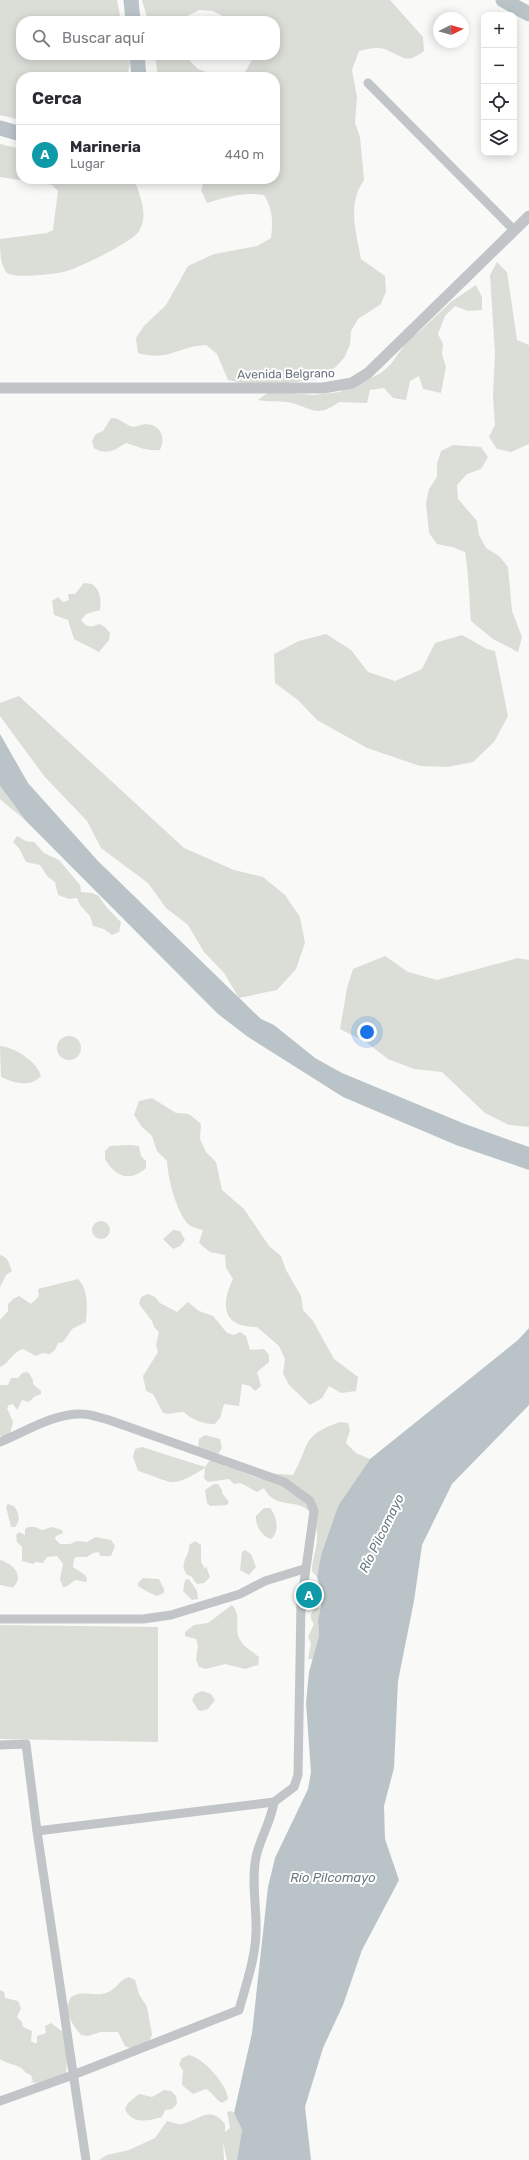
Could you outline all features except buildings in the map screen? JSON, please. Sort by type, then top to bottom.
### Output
[{"type":"street","points":[[368,83],[514,230]]},
{"type":"street","name":"Avenida Belgrano","points":[[0,388],[323,388],[352,383],[368,373],[529,216]]},
{"type":"street","points":[[0,1442],[55,1419],[72,1414],[84,1414],[109,1420],[284,1482],[310,1501],[314,1511],[313,1528],[304,1569],[301,1604],[298,1775],[294,1787],[274,1802],[37,1831]]},
{"type":"street","points":[[0,1619],[143,1619],[170,1616],[240,1594],[265,1581],[304,1569]]},
{"type":"street","points":[[0,1745],[26,1744],[37,1831],[86,2160]]},
{"type":"street","points":[[0,2101],[73,2075],[239,2010],[254,1957],[256,1907],[254,1876],[256,1857],[271,1819],[274,1802]]},
{"type":"shaded area","points":[[0,0],[117,0],[120,16],[16,16],[16,60],[129,60],[130,63],[128,72],[16,72],[16,119],[0,115]]},
{"type":"shaded area","points":[[142,0],[390,0],[423,37],[424,51],[409,59],[380,48],[359,51],[352,70],[357,97],[355,123],[360,137],[364,180],[359,189],[354,208],[355,228],[361,259],[385,276],[386,291],[381,304],[358,319],[351,331],[350,345],[344,358],[325,378],[276,384],[252,384],[228,380],[217,354],[206,345],[188,348],[166,355],[157,356],[138,353],[136,338],[144,326],[166,305],[188,266],[214,254],[257,246],[271,238],[272,216],[264,195],[242,195],[207,203],[201,190],[203,184],[280,184],[280,72],[245,72],[252,60],[280,60],[280,16],[222,16],[213,11],[199,10],[187,16],[147,16]]},
{"type":"shaded area","points":[[156,60],[189,60],[198,69],[206,72],[157,72]]},
{"type":"shaded area","points":[[0,144],[16,148],[16,179],[0,177]]},
{"type":"shaded area","points":[[46,184],[136,184],[141,198],[143,212],[142,225],[135,236],[127,241],[83,265],[67,271],[46,275],[27,276],[12,275],[7,273],[0,253],[0,239],[47,233],[53,230],[58,191],[52,185]]},
{"type":"shaded area","points":[[497,262],[507,272],[517,340],[529,345],[529,444],[511,452],[497,449],[489,437],[495,425],[493,397],[495,353],[490,275]]},
{"type":"shaded area","points":[[476,285],[482,297],[482,310],[468,311],[455,306],[445,316],[438,334],[443,344],[442,354],[446,367],[441,393],[423,389],[419,376],[410,381],[406,400],[393,398],[384,388],[370,390],[367,403],[339,402],[324,410],[318,411],[287,402],[258,400],[270,391],[313,395],[340,392],[352,383],[367,380],[381,373],[391,364],[408,340],[420,331],[452,301]]},
{"type":"shaded area","points":[[111,418],[119,420],[132,427],[145,424],[155,426],[161,432],[162,436],[162,445],[160,450],[146,449],[126,443],[114,450],[106,452],[94,448],[92,441],[96,434],[103,431]]},
{"type":"shaded area","points":[[453,445],[481,447],[488,457],[481,469],[467,474],[457,485],[458,499],[477,521],[479,535],[486,548],[499,556],[508,567],[512,611],[522,637],[518,652],[493,639],[471,621],[465,552],[452,547],[437,544],[429,533],[426,503],[429,489],[437,477],[437,464],[441,451]]},
{"type":"shaded area","points":[[84,583],[92,584],[99,592],[100,610],[86,614],[81,620],[88,626],[99,624],[105,627],[110,633],[109,640],[99,652],[74,639],[68,620],[54,615],[52,601],[58,597],[63,602],[69,600],[68,594],[75,594]]},
{"type":"shaded area","points":[[326,634],[351,650],[368,672],[395,681],[422,669],[435,643],[462,635],[487,649],[495,651],[508,716],[494,742],[473,762],[447,767],[420,766],[367,748],[317,720],[298,700],[275,683],[274,654],[299,641]]},
{"type":"shaded area","points":[[19,696],[184,848],[234,870],[263,877],[285,895],[300,917],[305,943],[296,969],[277,990],[239,998],[224,973],[204,952],[188,925],[166,908],[148,883],[101,848],[87,821],[44,776],[0,716],[0,703]]},
{"type":"shaded area","points":[[0,786],[26,821],[0,799]]},
{"type":"shaded area","points":[[17,836],[26,841],[34,842],[44,853],[59,860],[80,885],[81,892],[92,893],[99,896],[105,905],[121,922],[119,932],[112,935],[104,929],[93,926],[90,916],[80,905],[77,898],[69,899],[58,895],[55,882],[48,877],[40,865],[26,862],[19,848],[13,842]]},
{"type":"shaded area","points":[[385,956],[408,972],[437,980],[518,958],[529,960],[529,1127],[509,1125],[485,1113],[442,1072],[414,1069],[388,1059],[366,1042],[340,1029],[347,988],[353,969]]},
{"type":"shaded area","points":[[69,1036],[74,1037],[80,1043],[80,1053],[74,1059],[69,1060],[64,1059],[58,1053],[57,1048],[58,1043],[64,1037]]},
{"type":"shaded area","points":[[0,1046],[12,1049],[25,1056],[39,1071],[41,1076],[37,1080],[27,1083],[11,1081],[1,1077]]},
{"type":"shaded area","points":[[152,1098],[176,1113],[189,1114],[201,1124],[200,1139],[206,1152],[216,1162],[222,1190],[244,1209],[269,1246],[281,1256],[286,1270],[301,1296],[303,1310],[313,1321],[334,1359],[358,1377],[356,1391],[341,1393],[329,1386],[322,1398],[310,1405],[289,1385],[283,1373],[285,1359],[279,1346],[257,1327],[246,1326],[231,1319],[227,1313],[226,1298],[233,1279],[226,1268],[225,1255],[210,1252],[199,1243],[203,1230],[191,1226],[184,1218],[173,1194],[167,1161],[157,1151],[152,1136],[142,1127],[134,1115],[139,1101]]},
{"type":"shaded area","points":[[110,1146],[139,1146],[141,1156],[146,1161],[146,1168],[140,1173],[123,1176],[113,1170],[109,1165],[105,1159],[105,1151]]},
{"type":"shaded area","points":[[101,1221],[107,1224],[110,1230],[107,1236],[101,1239],[95,1236],[92,1230],[95,1224]]},
{"type":"shaded area","points":[[173,1230],[180,1231],[185,1240],[180,1246],[173,1249],[163,1239]]},
{"type":"shaded area","points":[[0,1255],[7,1259],[12,1271],[6,1275],[0,1287]]},
{"type":"shaded area","points":[[78,1279],[82,1283],[86,1294],[86,1322],[72,1329],[63,1342],[58,1343],[55,1350],[50,1354],[43,1353],[36,1356],[23,1349],[19,1350],[0,1367],[0,1320],[8,1311],[8,1304],[19,1296],[31,1304],[39,1296],[38,1289]]},
{"type":"shaded area","points":[[148,1294],[155,1297],[160,1303],[177,1312],[188,1302],[199,1311],[213,1316],[227,1333],[234,1335],[240,1332],[246,1336],[250,1350],[264,1349],[269,1355],[269,1362],[257,1372],[261,1386],[255,1391],[250,1386],[242,1384],[239,1406],[224,1404],[220,1418],[215,1424],[207,1424],[198,1421],[184,1412],[169,1414],[163,1413],[153,1394],[146,1391],[143,1376],[158,1352],[156,1345],[159,1332],[139,1304],[141,1297]]},
{"type":"shaded area","points":[[22,1373],[29,1373],[33,1380],[33,1384],[41,1391],[41,1394],[34,1397],[29,1402],[22,1400],[17,1410],[13,1404],[9,1405],[7,1408],[13,1422],[10,1434],[3,1437],[0,1436],[0,1385],[8,1385],[11,1378],[18,1378]]},
{"type":"shaded area","points":[[340,1422],[348,1423],[350,1430],[346,1443],[356,1453],[370,1459],[338,1506],[321,1555],[317,1577],[312,1571],[317,1534],[314,1520],[309,1511],[302,1506],[278,1501],[270,1496],[264,1488],[257,1492],[241,1483],[234,1484],[229,1479],[208,1482],[204,1478],[205,1468],[177,1482],[166,1481],[138,1471],[133,1457],[135,1449],[142,1447],[205,1467],[210,1460],[198,1450],[199,1439],[205,1435],[220,1439],[222,1448],[216,1457],[226,1467],[230,1467],[260,1479],[264,1473],[293,1475],[308,1442],[312,1437],[327,1427]]},
{"type":"shaded area","points":[[214,1484],[218,1484],[222,1490],[222,1493],[229,1502],[227,1505],[210,1506],[207,1503],[205,1490]]},
{"type":"shaded area","points":[[8,1504],[14,1506],[18,1514],[19,1519],[15,1527],[11,1527],[6,1507]]},
{"type":"shaded area","points":[[264,1508],[270,1508],[276,1519],[276,1532],[271,1539],[262,1533],[256,1519],[256,1516]]},
{"type":"shaded area","points":[[28,1527],[35,1527],[42,1530],[52,1527],[62,1530],[63,1533],[56,1536],[55,1539],[60,1544],[70,1544],[77,1541],[87,1542],[96,1537],[111,1540],[115,1546],[111,1556],[100,1556],[99,1552],[93,1553],[87,1557],[76,1557],[74,1559],[73,1567],[85,1575],[87,1579],[86,1582],[75,1580],[66,1587],[63,1587],[60,1579],[63,1564],[57,1556],[47,1557],[43,1563],[36,1562],[33,1564],[22,1561],[22,1547],[17,1542],[16,1535],[19,1532],[25,1535],[25,1529]]},
{"type":"shaded area","points":[[195,1541],[201,1545],[201,1562],[205,1569],[206,1566],[210,1577],[204,1583],[197,1584],[191,1576],[187,1575],[184,1566],[189,1545]]},
{"type":"shaded area","points":[[245,1550],[251,1554],[256,1567],[249,1575],[240,1570],[242,1552]]},
{"type":"shaded area","points":[[0,1560],[11,1565],[18,1575],[17,1582],[13,1587],[0,1585]]},
{"type":"shaded area","points":[[143,1578],[159,1579],[164,1589],[164,1593],[157,1596],[138,1586],[138,1583]]},
{"type":"shaded area","points":[[189,1579],[197,1591],[198,1599],[192,1600],[183,1591],[185,1580]]},
{"type":"shaded area","points":[[232,1605],[237,1613],[237,1630],[239,1638],[245,1646],[259,1657],[258,1665],[245,1669],[225,1664],[206,1669],[199,1667],[196,1660],[198,1646],[196,1639],[185,1636],[185,1632],[194,1625],[208,1623]]},
{"type":"shaded area","points":[[316,1607],[321,1608],[318,1620],[319,1636],[314,1659],[308,1659],[311,1643],[308,1637],[314,1624],[311,1616]]},
{"type":"shaded area","points":[[0,1625],[158,1627],[158,1742],[0,1739]]},
{"type":"shaded area","points":[[202,1691],[211,1694],[215,1700],[208,1709],[201,1711],[198,1710],[192,1700],[195,1694]]},
{"type":"shaded area","points":[[129,1977],[135,1980],[139,1994],[147,2007],[152,2034],[150,2040],[132,2049],[125,2046],[118,2032],[101,2032],[88,2036],[81,2035],[69,2017],[68,2002],[71,1997],[85,1993],[101,1994],[109,1992]]},
{"type":"shaded area","points":[[0,1990],[4,1992],[5,1998],[18,2001],[21,2008],[17,2017],[22,2022],[23,2027],[32,2031],[31,2041],[34,2043],[37,2043],[37,2036],[46,2033],[45,2026],[51,2023],[63,2032],[67,2059],[66,2074],[37,2083],[30,2082],[33,2081],[31,2075],[26,2073],[21,2068],[0,2059]]},
{"type":"shaded area","points":[[189,2055],[201,2061],[214,2073],[224,2087],[228,2099],[222,2103],[206,2089],[193,2094],[182,2085],[183,2071],[179,2064],[182,2058]]},
{"type":"shaded area","points":[[164,2090],[171,2091],[176,2096],[177,2104],[172,2109],[165,2110],[162,2117],[151,2120],[136,2120],[128,2114],[125,2109],[128,2103],[139,2094],[152,2097]]},
{"type":"shaded area","points":[[231,2111],[234,2113],[242,2130],[237,2160],[227,2160],[223,2142],[224,2160],[99,2160],[107,2155],[129,2150],[155,2138],[167,2121],[181,2124],[205,2115],[214,2115],[225,2124],[225,2132],[230,2128],[227,2112]]},
{"type":"water","points":[[0,734],[28,783],[98,861],[261,1019],[274,1025],[315,1058],[342,1073],[465,1124],[529,1147],[529,1170],[456,1145],[343,1097],[248,1037],[218,1014],[26,821],[0,786]]},
{"type":"water","name":"Río Pilcomayo","points":[[529,1328],[529,1405],[452,1484],[422,1545],[414,1601],[398,1681],[394,1768],[384,1806],[385,1839],[399,1880],[362,1950],[343,2005],[323,2048],[305,2107],[311,2160],[237,2160],[242,2130],[234,2113],[252,2033],[268,1887],[275,1858],[308,1789],[311,1772],[306,1703],[309,1672],[319,1636],[318,1620],[323,1596],[317,1577],[321,1555],[338,1506],[370,1459],[518,1340]]},
{"type":"waterway","points":[[131,0],[133,16]]},
{"type":"waterway","points":[[503,0],[529,14]]},
{"type":"waterway","points":[[137,60],[139,72]]},
{"type":"waterway","points":[[0,128],[16,133]]},
{"type":"place","name":"Marineria","points":[[309,1595]]}]
